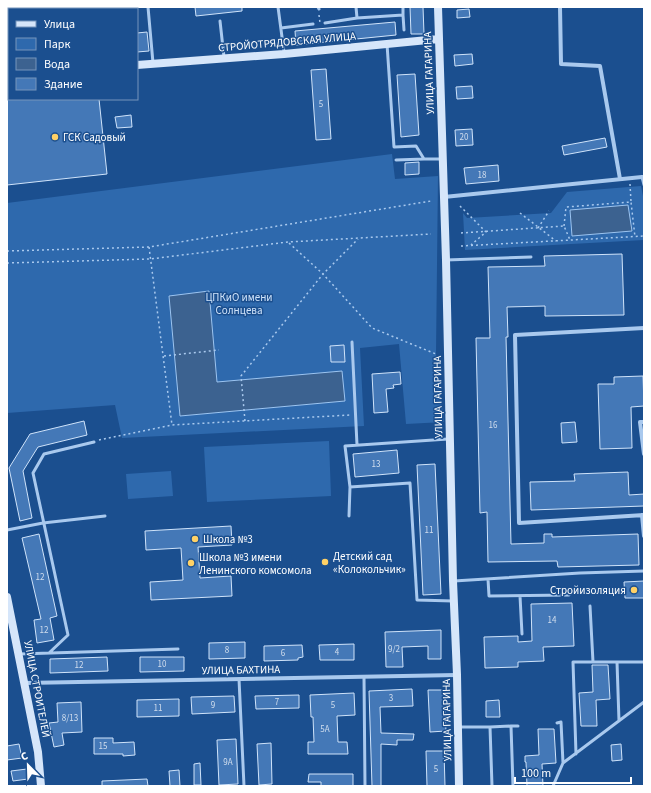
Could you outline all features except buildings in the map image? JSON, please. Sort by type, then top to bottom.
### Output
[{"type":"main road","name":"УЛИЦА ГАГАРИНА","points":[[438,7],[459,786]]},
{"type":"main road","name":"СТРОЙОТРЯДОВСКАЯ УЛИЦА","points":[[138,66],[438,40]]},
{"type":"main road","name":"УЛИЦА СТРОИТЕЛЕЙ","points":[[7,597],[38,752],[41,786]]},
{"type":"street","points":[[560,7],[561,64],[600,66],[620,179]]},
{"type":"street","points":[[444,197],[643,177]]},
{"type":"street","points":[[644,328],[515,335],[519,522],[643,515],[644,536]]},
{"type":"street","points":[[644,422],[640,422],[644,454]]},
{"type":"street","name":"УЛИЦА БАХТИНА","points":[[24,683],[457,675]]},
{"type":"lane","points":[[148,7],[154,64]]},
{"type":"lane","points":[[278,7],[284,54]]},
{"type":"lane","points":[[356,7],[357,18]]},
{"type":"lane","points":[[403,7],[404,30]]},
{"type":"lane","points":[[325,23],[357,18],[403,15]]},
{"type":"lane","points":[[220,21],[224,59]]},
{"type":"lane","points":[[281,28],[313,24]]},
{"type":"lane","points":[[387,44],[394,147],[416,146],[424,159]]},
{"type":"lane","points":[[396,160],[443,159]]},
{"type":"lane","points":[[643,177],[644,186]]},
{"type":"lane","points":[[446,260],[531,257]]},
{"type":"lane","points":[[352,342],[357,445]]},
{"type":"lane","points":[[349,516],[350,487],[345,446],[450,439]]},
{"type":"lane","points":[[48,653],[68,635],[33,474],[44,454],[94,442]]},
{"type":"lane","points":[[350,487],[410,483],[417,600],[454,601]]},
{"type":"lane","points":[[7,530],[43,523],[105,516]]},
{"type":"lane","points":[[453,581],[580,573],[644,571]]},
{"type":"lane","points":[[488,579],[489,596],[569,595]]},
{"type":"lane","points":[[520,596],[522,634]]},
{"type":"lane","points":[[590,606],[593,662]]},
{"type":"lane","points":[[18,654],[178,649]]},
{"type":"lane","points":[[576,754],[573,662],[644,662]]},
{"type":"lane","points":[[617,662],[618,721]]},
{"type":"lane","points":[[364,677],[365,786]]},
{"type":"lane","points":[[239,679],[244,786]]},
{"type":"lane","points":[[553,786],[564,763],[644,702]]},
{"type":"lane","points":[[557,723],[561,722],[564,763]]},
{"type":"lane","points":[[511,726],[513,786]]},
{"type":"lane","points":[[458,727],[518,726]]},
{"type":"lane","points":[[490,727],[492,786]]},
{"type":"path","points":[[318,8],[320,23]]},
{"type":"path","points":[[630,184],[635,237]]},
{"type":"path","points":[[7,251],[149,247],[431,201]]},
{"type":"path","points":[[570,240],[564,226],[566,207],[631,202]]},
{"type":"path","points":[[460,206],[486,232]]},
{"type":"path","points":[[538,228],[549,211]]},
{"type":"path","points":[[520,213],[556,241]]},
{"type":"path","points":[[461,233],[564,226]]},
{"type":"path","points":[[471,245],[486,232]]},
{"type":"path","points":[[7,263],[150,259],[288,242],[431,234]]},
{"type":"path","points":[[461,246],[644,236]]},
{"type":"path","points":[[244,421],[241,376],[323,274],[359,238]]},
{"type":"path","points":[[288,242],[323,274],[372,328],[436,354]]},
{"type":"path","points":[[149,247],[172,425]]},
{"type":"path","points":[[164,356],[219,350]]},
{"type":"path","points":[[94,442],[172,425],[356,414]]},
{"type":"green space","name":"ЦПКиО имени Солнцева","points":[[392,154],[395,179],[438,176],[436,354],[444,422],[406,424],[399,344],[360,348],[364,426],[122,438],[115,405],[7,413],[7,203]]},
{"type":"green space","points":[[641,186],[644,201],[644,240],[465,250],[463,213],[467,218],[551,213],[567,192]]},
{"type":"green space","points":[[329,441],[331,496],[207,502],[204,447]]},
{"type":"green space","points":[[171,471],[173,496],[128,499],[126,474]]},
{"type":"water","points":[[628,205],[632,231],[572,236],[570,210]]},
{"type":"water","points":[[209,291],[217,382],[342,371],[345,401],[180,416],[169,296]]},
{"type":"place","name":"ГСК Садовый","points":[[55,137]]},
{"type":"place","name":"Школа №3","points":[[195,539]]},
{"type":"place","name":"Детский сад «Колокольчик»","points":[[325,562]]},
{"type":"place","name":"Школа №3 имени Ленинского комсомола","points":[[191,563]]},
{"type":"place","name":"Стройизоляция","points":[[634,590]]}]
